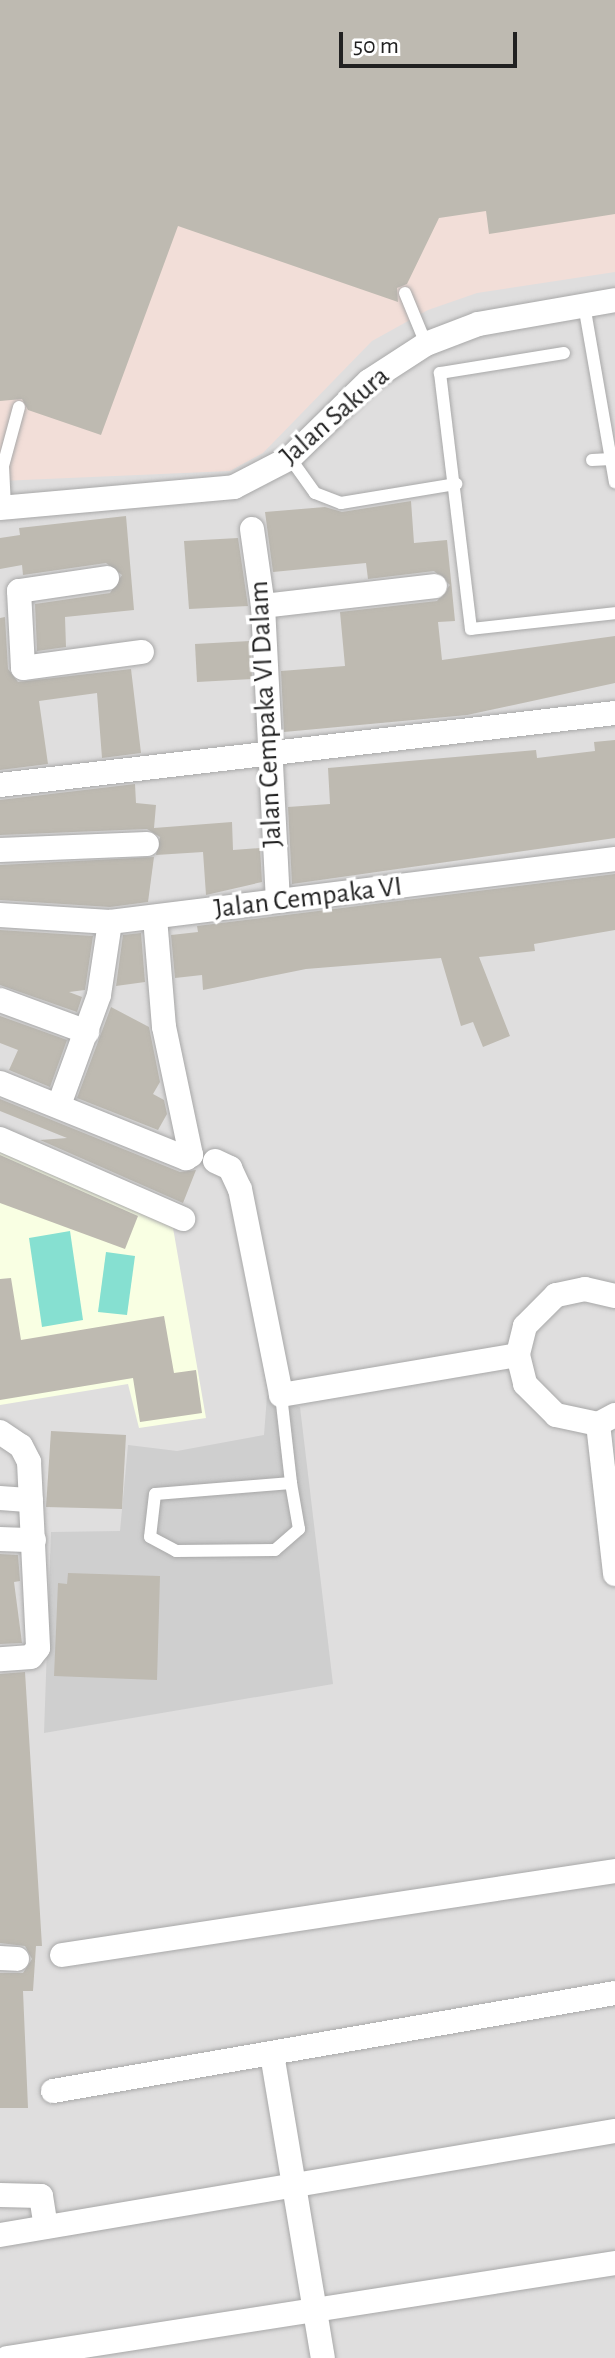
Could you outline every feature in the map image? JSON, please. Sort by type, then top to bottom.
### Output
[{"type":"street","name":"Jalan Sakura","points":[[3,508],[234,487],[290,458],[369,381],[426,344],[478,324],[615,300]]},
{"type":"street","name":"Jalan Cempaka VI Dalam","points":[[252,529],[263,606],[268,755],[278,900]]},
{"type":"street","points":[[107,578],[23,589],[8,611],[25,670],[142,652]]},
{"type":"street","points":[[263,606],[435,586]]},
{"type":"street","points":[[0,785],[615,713]]},
{"type":"street","points":[[0,850],[147,844]]},
{"type":"street","name":"Jalan Cempaka VI","points":[[0,915],[110,922],[615,859]]},
{"type":"street","points":[[0,1083],[186,1158],[191,1155],[164,1027],[155,917]]},
{"type":"street","points":[[59,1105],[87,1032],[110,922]]},
{"type":"street","points":[[0,1000],[87,1032]]},
{"type":"street","points":[[0,1139],[183,1219]]},
{"type":"street","points":[[215,1161],[230,1168],[240,1189],[281,1395],[518,1355]]},
{"type":"street","points":[[615,1296],[585,1289],[556,1295],[525,1326],[518,1355],[525,1384],[543,1407],[606,1419],[615,1574]]},
{"type":"street","points":[[0,1432],[21,1446],[29,1462],[38,1648],[31,1657],[0,1659]]},
{"type":"street","points":[[0,1498],[31,1500]]},
{"type":"street","points":[[0,1539],[34,1540]]},
{"type":"street","points":[[62,1955],[615,1871]]},
{"type":"street","points":[[53,2091],[615,1993]]},
{"type":"street","points":[[272,2054],[323,2358]]},
{"type":"street","points":[[0,2235],[615,2131]]},
{"type":"street","points":[[0,2195],[41,2196],[46,2227]]},
{"type":"street","points":[[7,2358],[315,2306],[615,2263]]},
{"type":"lane","points":[[405,293],[426,344]]},
{"type":"lane","points":[[584,305],[615,482]]},
{"type":"lane","points":[[564,353],[440,373],[473,633],[615,613]]},
{"type":"lane","points":[[3,508],[3,466],[19,407]]},
{"type":"lane","points":[[290,458],[315,493],[341,503],[454,484]]},
{"type":"lane","points":[[592,460],[611,459]]},
{"type":"lane","points":[[281,1395],[299,1529],[275,1550],[176,1551],[150,1537],[155,1494],[291,1483]]},
{"type":"shaded area","points":[[0,0],[615,0],[615,2358],[0,2358]]},
{"type":"shaded area","points":[[0,0],[615,0],[615,272],[477,293],[428,310],[372,341],[263,453],[230,471],[0,481]]},
{"type":"shaded area","points":[[0,1145],[172,1222],[206,1418],[139,1428],[128,1384],[0,1405]]},
{"type":"shaded area","points":[[70,1231],[83,1320],[42,1327],[29,1238]]},
{"type":"shaded area","points":[[106,1252],[135,1256],[127,1315],[98,1312]]},
{"type":"shaded area","points":[[267,1396],[300,1407],[333,1684],[44,1733],[51,1532],[120,1531],[128,1445],[177,1451],[264,1435]]},
{"type":"building","points":[[0,0],[615,0],[615,214],[489,234],[486,211],[439,218],[407,284],[397,288],[398,302],[178,226],[101,435],[28,410],[22,399],[0,401]]},
{"type":"building","points":[[411,501],[414,543],[447,540],[455,621],[438,622],[442,660],[615,636],[615,683],[467,715],[284,732],[281,671],[345,666],[340,612],[437,601],[450,585],[434,571],[368,579],[366,563],[273,572],[265,512],[325,507],[342,512]]},
{"type":"building","points":[[126,516],[134,610],[65,617],[66,647],[37,651],[35,604],[110,593],[122,575],[106,563],[23,575],[22,565],[0,569],[0,538],[20,535],[19,528]]},
{"type":"building","points":[[238,538],[248,606],[189,609],[184,541]]},
{"type":"building","points":[[5,617],[8,669],[18,682],[131,669],[141,753],[102,758],[97,693],[39,701],[48,764],[0,770],[0,618]]},
{"type":"building","points":[[250,641],[252,679],[197,682],[195,644]]},
{"type":"building","points":[[615,740],[615,838],[292,884],[288,807],[330,804],[328,768],[536,750],[537,758],[595,751],[594,742]]},
{"type":"building","points":[[135,784],[136,803],[156,805],[154,828],[232,822],[233,850],[260,848],[262,882],[206,895],[203,852],[156,855],[160,837],[147,829],[0,835],[0,800]]},
{"type":"building","points":[[154,857],[148,902],[110,907],[0,900],[0,865]]},
{"type":"building","points":[[615,874],[615,930],[534,944],[535,951],[479,957],[510,1036],[483,1047],[473,1022],[461,1026],[441,958],[306,969],[203,990],[202,975],[175,978],[171,935],[198,932],[197,926]]},
{"type":"building","points":[[0,930],[93,936],[85,990],[69,992],[82,997],[77,1012],[0,985]]},
{"type":"building","points":[[141,933],[145,982],[116,986],[123,935]]},
{"type":"building","points":[[111,1007],[149,1027],[160,1082],[153,1094],[164,1100],[167,1114],[158,1130],[77,1098]]},
{"type":"building","points":[[0,1016],[67,1040],[50,1087],[9,1070],[18,1050],[0,1043]]},
{"type":"building","points":[[0,1099],[180,1172],[196,1170],[183,1203],[40,1140],[67,1138],[0,1111]]},
{"type":"building","points":[[0,1155],[138,1216],[125,1249],[0,1203]]},
{"type":"building","points":[[11,1278],[21,1340],[164,1316],[174,1373],[196,1370],[202,1413],[140,1422],[133,1378],[0,1400],[0,1279]]},
{"type":"building","points":[[51,1431],[126,1435],[122,1509],[46,1507]]},
{"type":"building","points":[[0,1554],[18,1555],[20,1581],[14,1582],[22,1643],[0,1644]]},
{"type":"building","points":[[68,1573],[160,1576],[157,1680],[54,1676],[58,1583],[67,1584]]},
{"type":"building","points":[[25,1672],[42,1946],[36,1946],[33,1991],[23,1991],[28,2108],[0,2108],[0,1973],[23,1973],[32,1959],[25,1946],[0,1943],[0,1674]]}]
